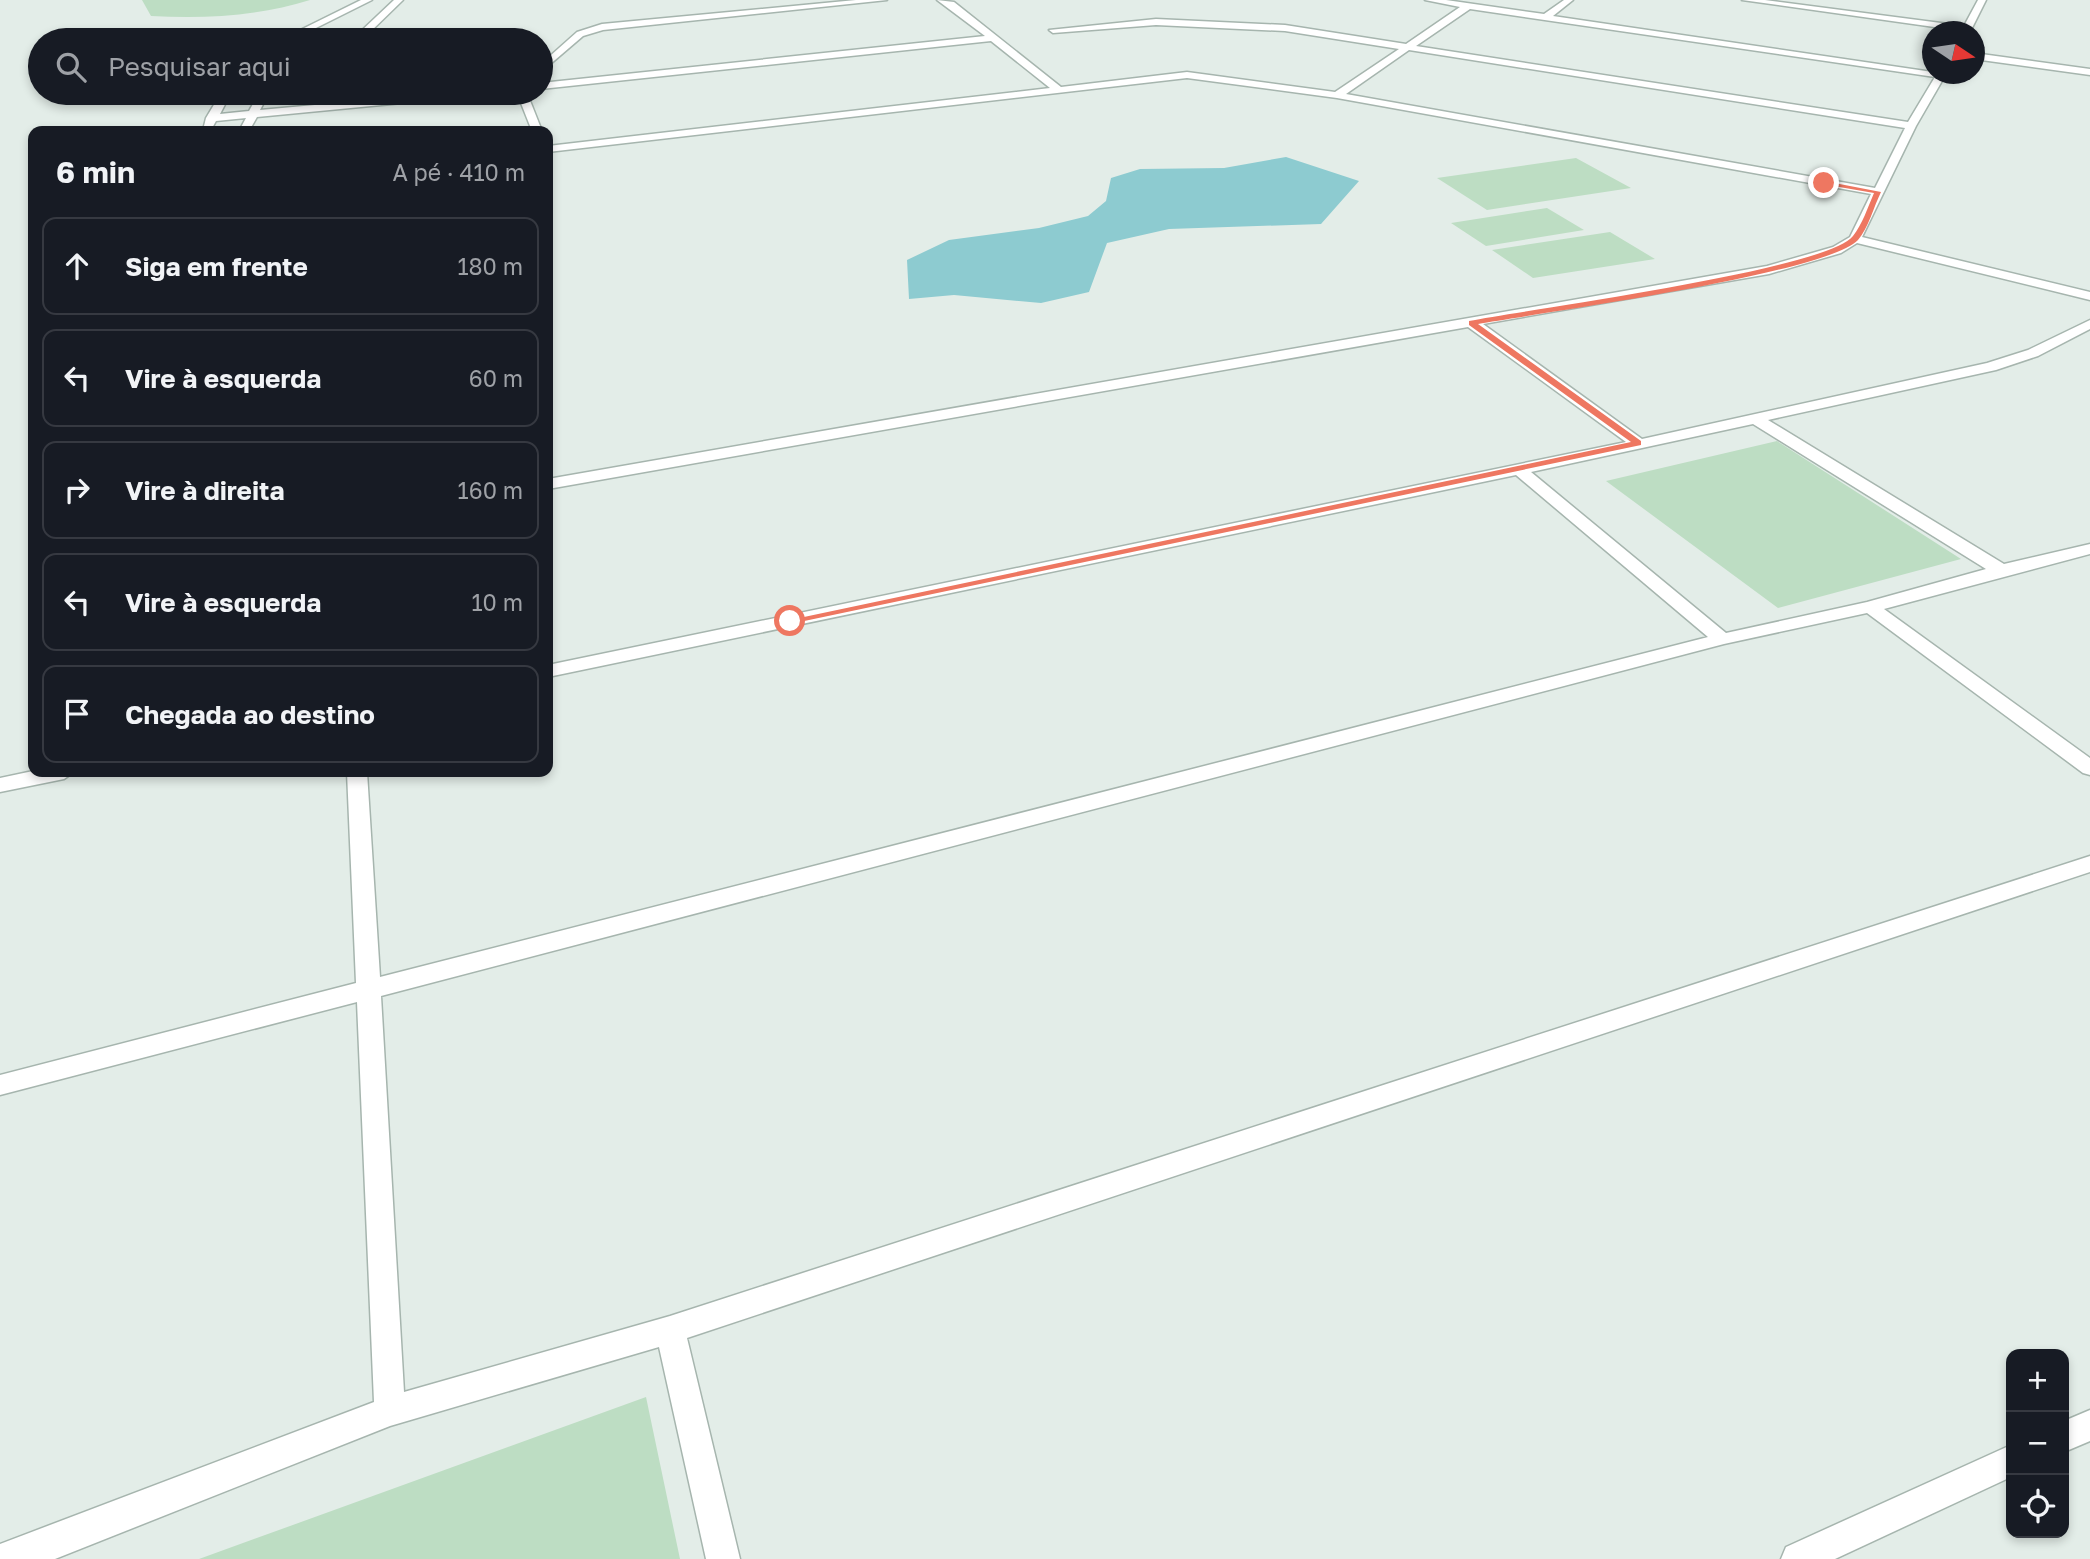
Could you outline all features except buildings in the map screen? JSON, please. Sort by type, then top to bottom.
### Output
[{"type":"street","points":[[310,28],[368,0]]},
{"type":"street","points":[[369,28],[399,0]]},
{"type":"street","points":[[553,58],[580,34],[602,26],[883,0]]},
{"type":"street","points":[[941,0],[951,4],[1058,89]]},
{"type":"street","points":[[1429,0],[1922,71]]},
{"type":"street","points":[[1546,17],[1569,0]]},
{"type":"street","points":[[1746,0],[1922,24]]},
{"type":"street","points":[[1971,21],[1982,0]]},
{"type":"street","points":[[1337,95],[1468,6]]},
{"type":"street","points":[[1053,30],[1130,23],[1214,23],[1285,28],[1911,126]]},
{"type":"street","points":[[553,85],[991,38]]},
{"type":"street","points":[[1985,57],[2090,72]]},
{"type":"street","points":[[553,148],[1187,75],[1337,95],[1878,192]]},
{"type":"street","points":[[553,483],[1769,270],[1828,253],[1855,239],[1911,126],[1936,84]]},
{"type":"street","points":[[208,126],[219,105]]},
{"type":"street","points":[[246,126],[257,105]]},
{"type":"street","points":[[211,118],[353,105]]},
{"type":"street","points":[[527,105],[535,126]]},
{"type":"street","points":[[1855,239],[2090,296]]},
{"type":"street","points":[[1472,323],[1638,443]]},
{"type":"street","points":[[553,670],[1519,470],[1991,367],[2033,353],[2090,324]]},
{"type":"street","points":[[1756,419],[2001,570]]},
{"type":"street","points":[[1519,470],[1723,639]]},
{"type":"street","points":[[0,1085],[1723,639],[1870,607],[2001,570],[2090,549]]},
{"type":"street","points":[[1870,607],[2090,768]]},
{"type":"street","points":[[0,785],[39,777]]},
{"type":"street","points":[[357,777],[371,990],[390,1411]]},
{"type":"street","points":[[5,1559],[56,1551],[390,1411],[670,1330],[2090,864]]},
{"type":"street","points":[[670,1330],[723,1559]]},
{"type":"street","points":[[2069,1435],[2090,1425]]},
{"type":"street","points":[[1798,1559],[2006,1463]]},
{"type":"green space","points":[[142,0],[310,0],[251,13],[192,17],[151,16]]},
{"type":"green space","points":[[1576,158],[1631,188],[1487,210],[1437,178]]},
{"type":"green space","points":[[1547,208],[1584,230],[1486,246],[1451,223]]},
{"type":"green space","points":[[1610,232],[1655,259],[1533,278],[1492,250]]},
{"type":"green space","points":[[1777,441],[1961,559],[1778,608],[1606,481]]},
{"type":"green space","points":[[646,1397],[680,1559],[199,1559]]},
{"type":"water","points":[[1286,157],[1359,181],[1321,224],[1169,229],[1107,243],[1089,292],[1041,303],[954,295],[909,299],[907,260],[949,240],[1039,228],[1088,216],[1106,201],[1111,178],[1140,169],[1224,168]]},
{"type":"route","points":[[790,621],[1638,443],[1472,323],[1769,270],[1837,250],[1855,239],[1878,192],[1824,183]]}]
